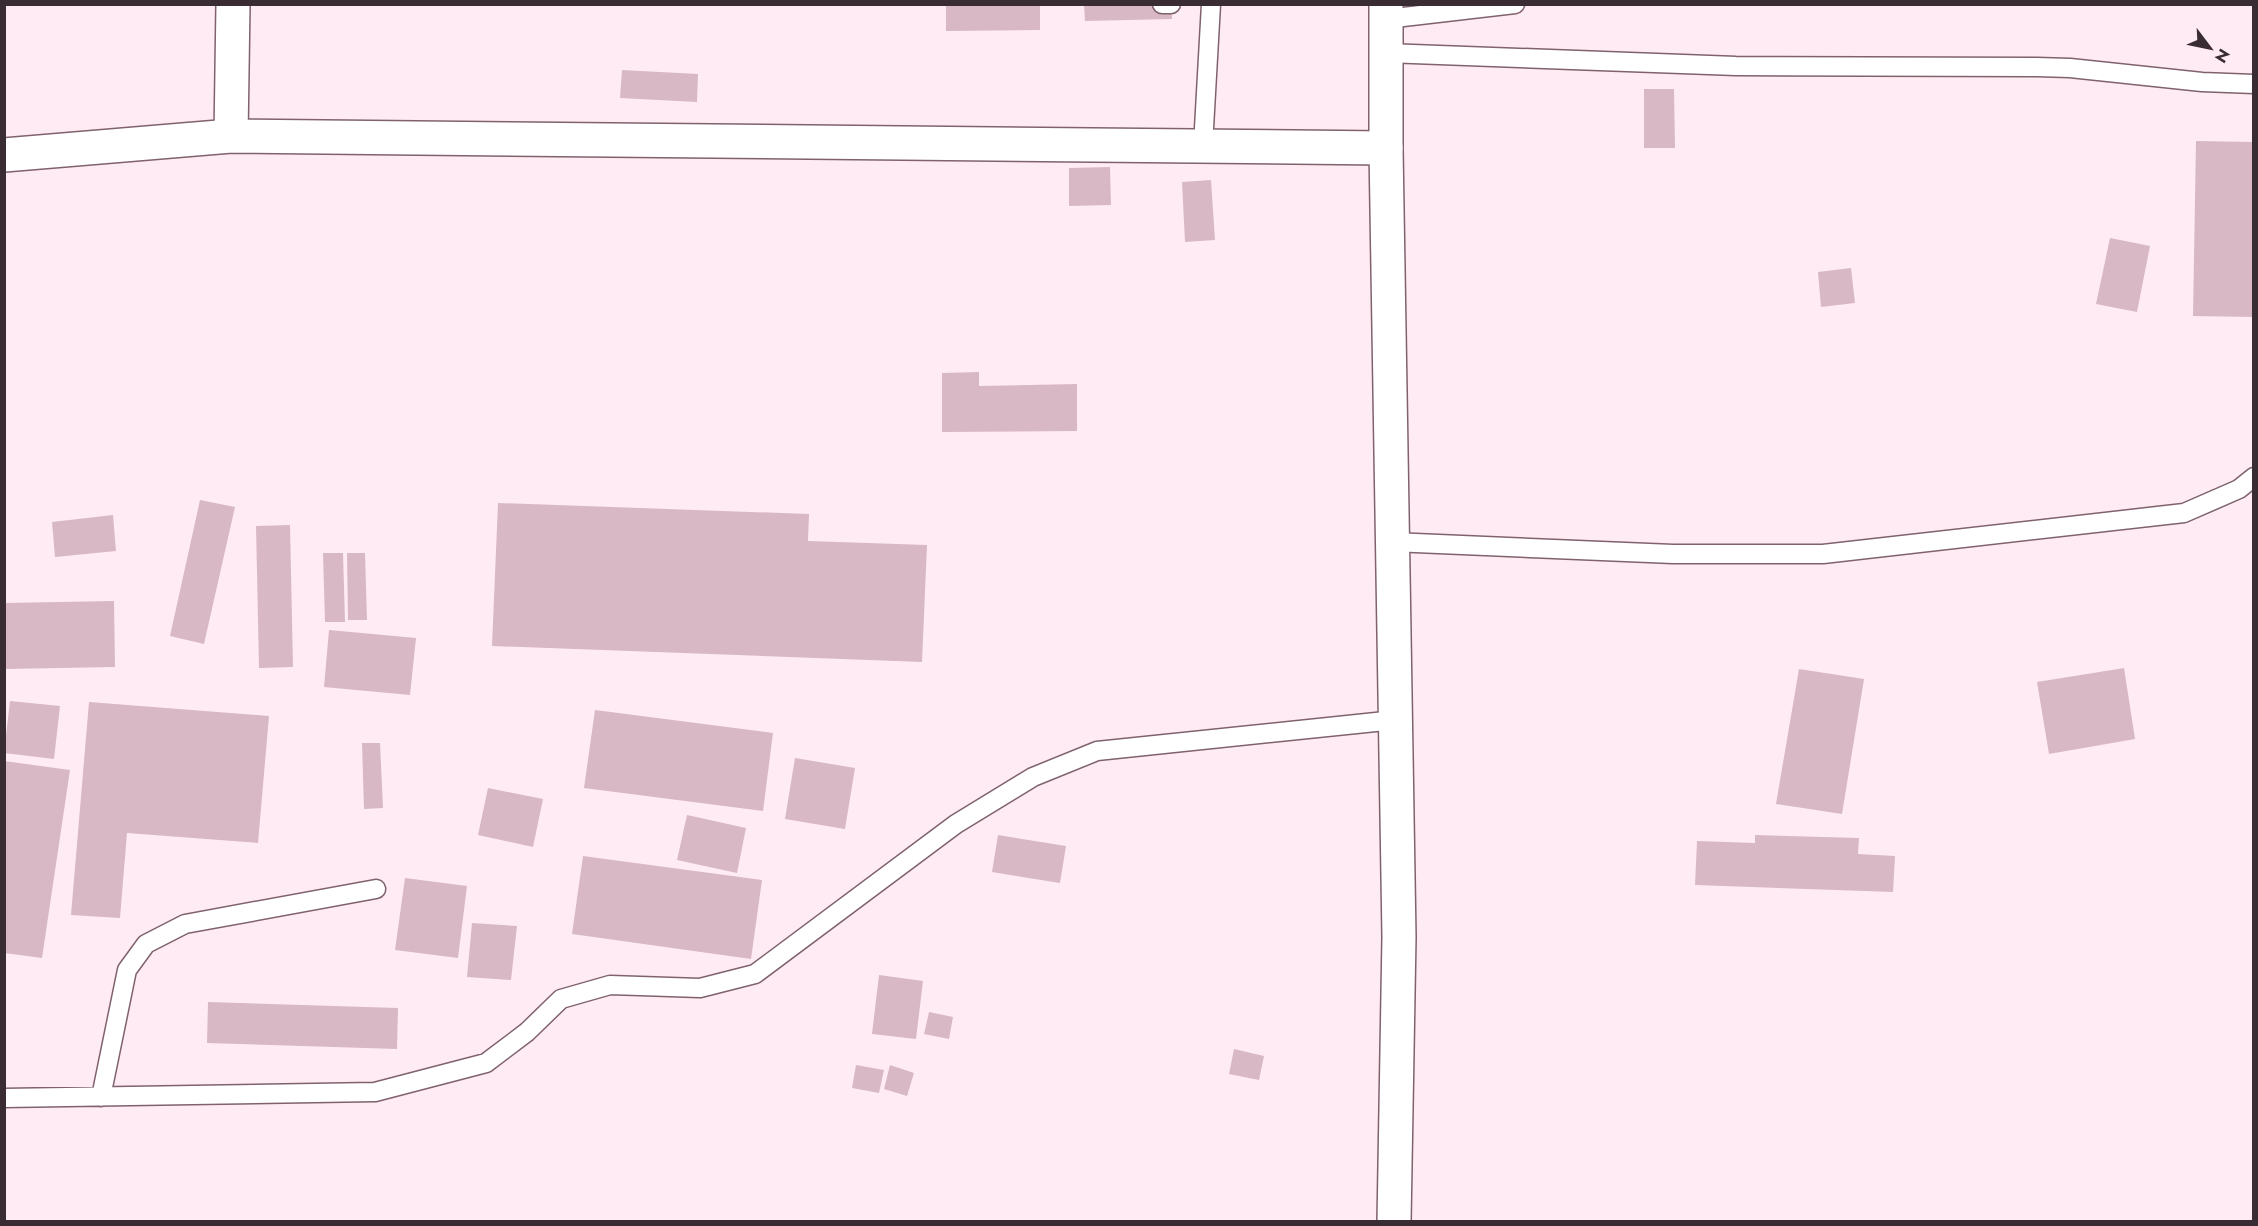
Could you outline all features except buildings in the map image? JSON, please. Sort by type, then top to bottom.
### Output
[{"type":"street","points":[[231,136],[233,4]]},
{"type":"street","points":[[1386,12],[1386,148],[1399,937],[1394,1221]]},
{"type":"street","points":[[4,156],[231,136],[1386,148]]},
{"type":"lane","points":[[1162,4],[1171,4]]},
{"type":"lane","points":[[1203,146],[1211,4]]},
{"type":"lane","points":[[1386,12],[1515,4]]},
{"type":"lane","points":[[1386,53],[1736,66],[2070,68],[2202,82],[2253,84]]},
{"type":"lane","points":[[1392,542],[1673,554],[1823,554],[2184,513],[2239,489],[2253,477]]},
{"type":"lane","points":[[4,1098],[375,1092],[486,1063],[527,1032],[561,999],[609,985],[700,988],[755,974],[956,824],[1033,777],[1097,751],[1395,720]]},
{"type":"lane","points":[[101,1097],[127,970],[146,944],[185,924],[376,889]]}]
